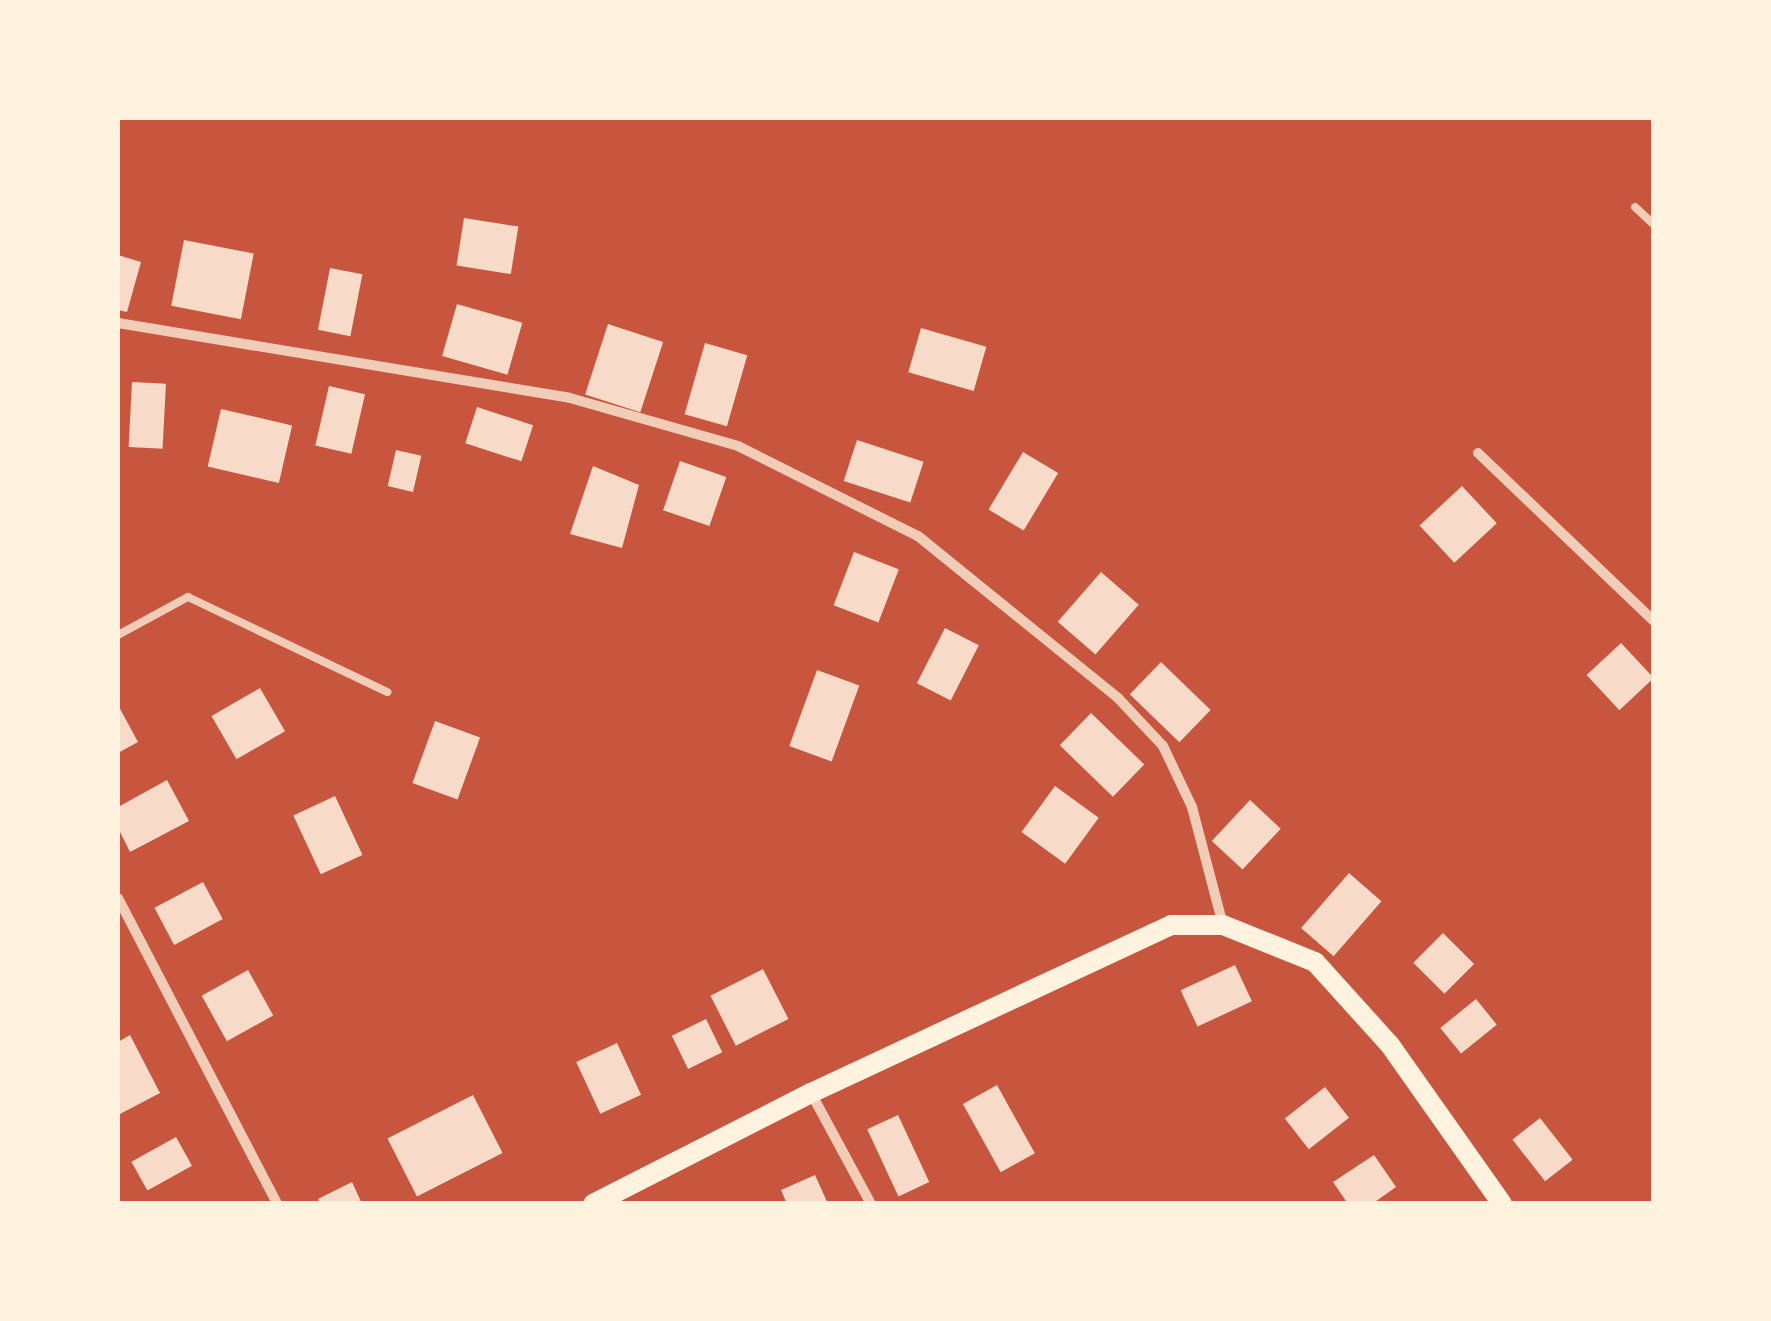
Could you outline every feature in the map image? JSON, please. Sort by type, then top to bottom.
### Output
[{"type":"main road","points":[[592,1204],[811,1092],[1171,924],[1223,925],[1314,962],[1443,1114],[1502,1204]]},
{"type":"street","points":[[118,322],[570,398],[738,446],[918,536],[1118,698],[1163,746],[1192,806],[1223,925]]},
{"type":"street","points":[[1478,452],[1654,621]]},
{"type":"street","points":[[118,898],[278,1204]]},
{"type":"street","points":[[811,1092],[870,1204]]},
{"type":"lane","points":[[1635,207],[1654,224]]},
{"type":"lane","points":[[118,635],[188,597],[387,692]]},
{"type":"building","points":[[464,218],[518,227],[511,274],[456,265]]},
{"type":"building","points":[[184,240],[254,254],[241,319],[171,306]]},
{"type":"building","points":[[118,255],[141,262],[127,312],[118,310]]},
{"type":"building","points":[[330,268],[362,274],[350,336],[318,330]]},
{"type":"building","points":[[457,304],[522,323],[507,375],[442,356]]},
{"type":"building","points":[[608,324],[663,342],[640,412],[585,394]]},
{"type":"building","points":[[921,328],[986,347],[974,391],[908,372]]},
{"type":"building","points":[[705,343],[747,355],[727,426],[685,414]]},
{"type":"building","points":[[132,382],[166,384],[163,449],[129,447]]},
{"type":"building","points":[[329,386],[365,394],[351,454],[315,445]]},
{"type":"building","points":[[477,407],[533,425],[521,461],[465,443]]},
{"type":"building","points":[[221,409],[292,425],[279,483],[208,466]]},
{"type":"building","points":[[857,440],[924,462],[910,503],[844,481]]},
{"type":"building","points":[[396,450],[421,456],[413,492],[388,486]]},
{"type":"building","points":[[1023,452],[1058,473],[1024,531],[988,509]]},
{"type":"building","points":[[680,461],[726,477],[709,526],[663,510]]},
{"type":"building","points":[[593,466],[639,485],[622,548],[570,534]]},
{"type":"building","points":[[1462,486],[1497,523],[1454,563],[1420,526]]},
{"type":"building","points":[[854,552],[899,569],[878,622],[834,605]]},
{"type":"building","points":[[1101,572],[1139,605],[1095,655],[1058,622]]},
{"type":"building","points":[[945,628],[979,645],[951,700],[917,683]]},
{"type":"building","points":[[1621,643],[1654,678],[1619,710],[1587,675]]},
{"type":"building","points":[[1161,662],[1211,710],[1179,742],[1130,694]]},
{"type":"building","points":[[817,670],[859,685],[832,762],[789,746]]},
{"type":"building","points":[[260,688],[285,731],[237,759],[212,716]]},
{"type":"building","points":[[118,705],[138,742],[118,753]]},
{"type":"building","points":[[1091,713],[1144,764],[1113,797],[1060,745]]},
{"type":"building","points":[[435,721],[480,737],[458,799],[412,783]]},
{"type":"building","points":[[167,780],[189,821],[130,852],[118,828],[118,807]]},
{"type":"building","points":[[1055,786],[1099,818],[1065,864],[1021,832]]},
{"type":"building","points":[[335,796],[362,855],[321,874],[293,815]]},
{"type":"building","points":[[1250,800],[1281,829],[1243,870],[1212,841]]},
{"type":"building","points":[[1349,873],[1381,901],[1334,956],[1301,928]]},
{"type":"building","points":[[203,882],[223,919],[174,945],[154,908]]},
{"type":"building","points":[[1443,933],[1474,964],[1444,994],[1413,963]]},
{"type":"building","points":[[1235,965],[1252,1001],[1198,1027],[1181,990]]},
{"type":"building","points":[[763,969],[788,1019],[736,1046],[710,996]]},
{"type":"building","points":[[248,970],[273,1015],[227,1041],[202,996]]},
{"type":"building","points":[[1476,999],[1497,1025],[1461,1054],[1440,1028]]},
{"type":"building","points":[[706,1019],[722,1052],[688,1069],[672,1036]]},
{"type":"building","points":[[130,1035],[160,1093],[120,1114],[118,1042]]},
{"type":"building","points":[[617,1043],[641,1095],[600,1114],[576,1062]]},
{"type":"building","points":[[997,1085],[1035,1153],[1001,1172],[963,1104]]},
{"type":"building","points":[[1325,1087],[1349,1118],[1309,1149],[1285,1118]]},
{"type":"building","points":[[473,1095],[503,1153],[417,1196],[387,1139]]},
{"type":"building","points":[[898,1115],[929,1182],[898,1196],[867,1129]]},
{"type":"building","points":[[1540,1118],[1573,1160],[1545,1181],[1512,1140]]},
{"type":"building","points":[[176,1137],[192,1166],[147,1191],[131,1162]]},
{"type":"building","points":[[1374,1155],[1396,1187],[1372,1204],[1348,1204],[1333,1182]]},
{"type":"building","points":[[815,1175],[828,1204],[787,1204],[781,1190]]},
{"type":"building","points":[[352,1182],[362,1204],[320,1204],[318,1199]]}]
